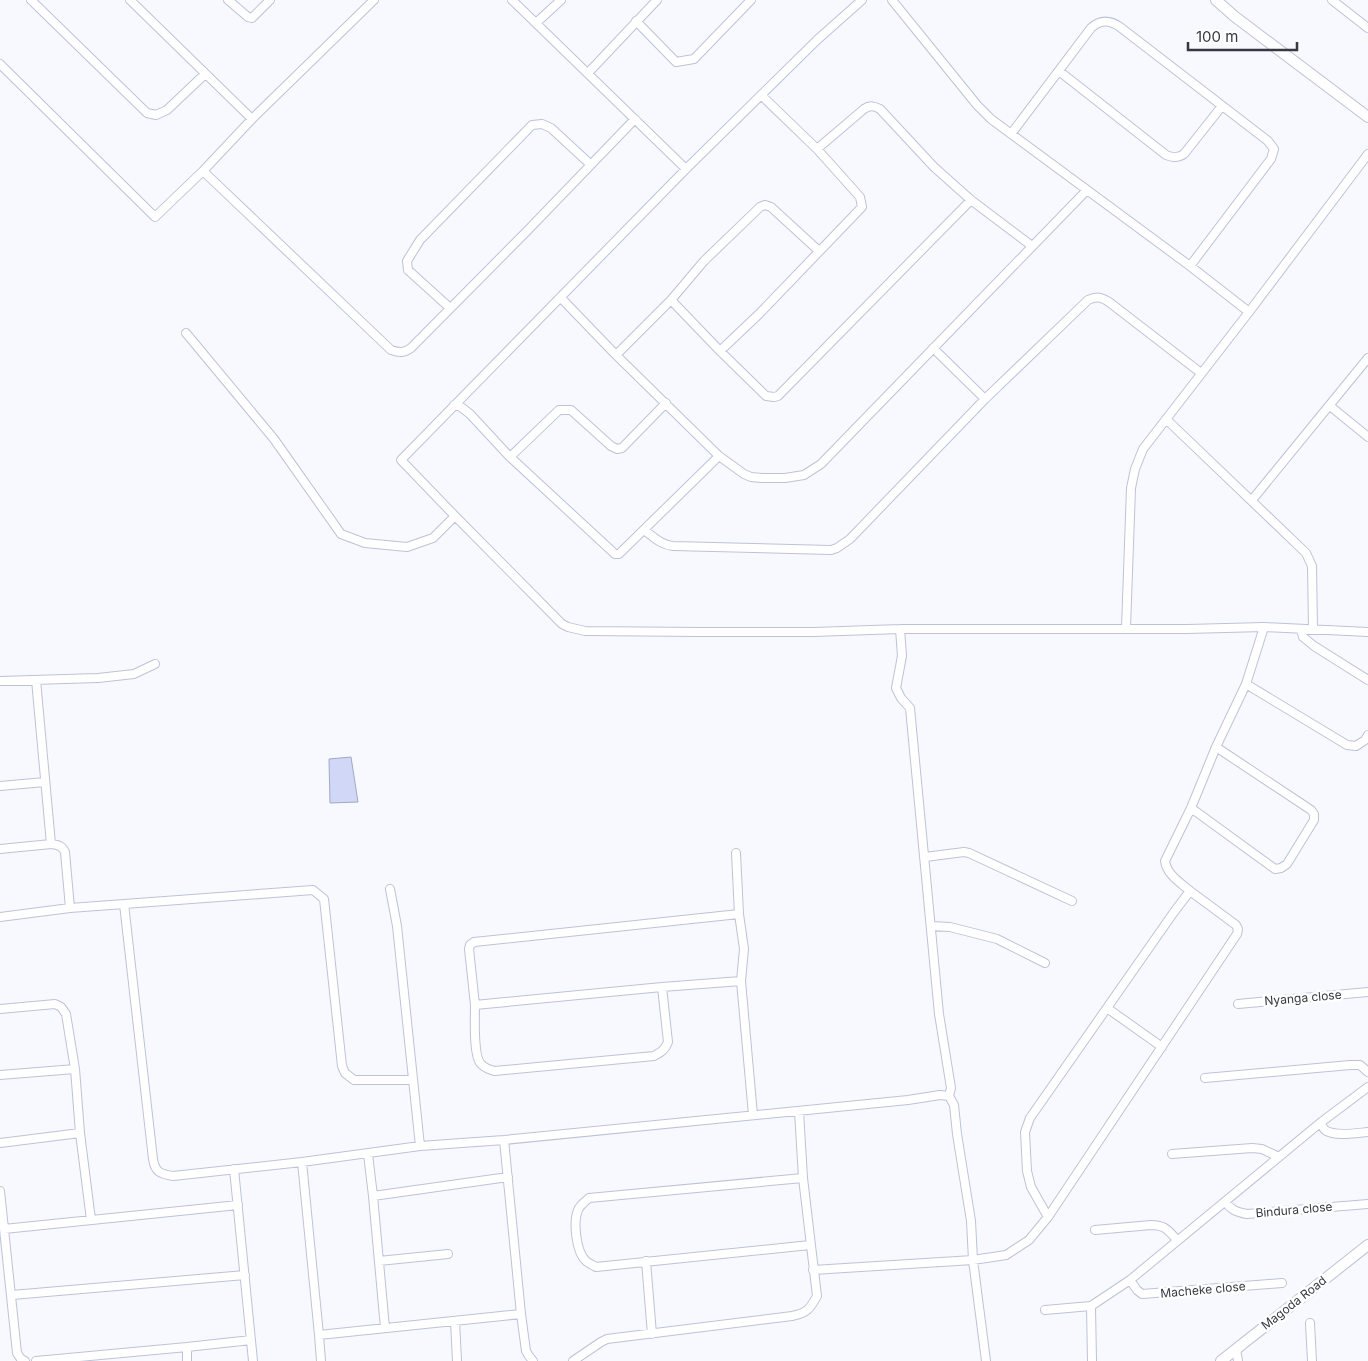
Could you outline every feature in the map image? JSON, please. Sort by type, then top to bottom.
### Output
[{"type":"street","points":[[31,0],[147,114],[156,115],[167,110],[204,74]]},
{"type":"street","points":[[130,0],[252,119]]},
{"type":"street","points":[[228,0],[248,17],[252,18],[270,0]]},
{"type":"street","points":[[0,64],[155,217],[374,0]]},
{"type":"street","points":[[512,0],[686,170]]},
{"type":"street","points":[[536,23],[561,0]]},
{"type":"street","points":[[588,73],[657,0]]},
{"type":"street","points":[[636,21],[676,62],[686,61],[694,59],[751,0]]},
{"type":"street","points":[[862,0],[817,40],[686,170],[401,460],[562,624],[585,631],[809,632],[900,629],[1264,628],[1368,632]]},
{"type":"street","points":[[892,0],[977,105],[991,119],[1249,312]]},
{"type":"street","points":[[1216,0],[1234,16],[1368,117]]},
{"type":"street","points":[[1332,0],[1368,28]]},
{"type":"street","points":[[1011,134],[1091,28],[1100,22],[1114,22],[1268,140],[1274,149],[1272,159],[1190,266]]},
{"type":"street","points":[[1059,71],[1166,154],[1174,157],[1184,154],[1222,106]]},
{"type":"street","points":[[720,351],[759,314],[862,207],[860,197],[817,149],[762,95]]},
{"type":"street","points":[[817,149],[864,109],[869,106],[880,108],[934,167],[971,200],[1032,246]]},
{"type":"street","points":[[203,171],[391,350],[399,353],[411,348],[635,119]]},
{"type":"street","points":[[450,308],[408,270],[407,261],[420,240],[532,125],[542,124],[550,128],[590,164]]},
{"type":"street","points":[[1126,628],[1131,488],[1135,469],[1143,449],[1368,154]]},
{"type":"street","points":[[561,298],[719,456],[751,477],[785,478],[804,475],[821,464],[1087,190]]},
{"type":"street","points":[[670,300],[766,396],[778,396],[971,200]]},
{"type":"street","points":[[616,355],[670,300],[704,261],[760,206],[770,207],[820,250]]},
{"type":"street","points":[[644,530],[660,542],[673,546],[831,550],[837,548],[850,539],[985,399],[1088,300],[1094,297],[1100,297],[1109,302],[1201,373]]},
{"type":"street","points":[[186,333],[274,439],[341,534],[365,543],[408,547],[433,538],[455,516]]},
{"type":"street","points":[[933,348],[985,399]]},
{"type":"street","points":[[1252,500],[1368,358]]},
{"type":"street","points":[[510,457],[559,410],[570,410],[611,446],[617,449],[622,448],[666,403]]},
{"type":"street","points":[[454,405],[461,407],[470,414],[510,457],[615,554],[619,554],[719,456]]},
{"type":"street","points":[[1330,406],[1368,438]]},
{"type":"street","points":[[1166,419],[1306,553],[1312,566],[1313,574],[1313,629]]},
{"type":"street","points":[[813,1270],[973,1260],[1006,1255],[1029,1240],[1048,1217],[1237,934],[1238,929],[1236,925],[1169,873],[1165,861],[1191,808],[1216,747],[1246,684],[1264,628]]},
{"type":"street","points":[[900,629],[902,656],[896,688],[901,698],[910,708],[939,1014],[951,1088],[949,1096],[954,1105],[971,1221],[973,1260],[986,1361]]},
{"type":"street","points":[[1301,629],[1303,636],[1314,646],[1368,680]]},
{"type":"street","points":[[0,681],[98,678],[134,674],[155,664]]},
{"type":"street","points":[[36,680],[51,844]]},
{"type":"street","points":[[1246,684],[1347,745],[1356,746],[1365,740],[1368,735]]},
{"type":"street","points":[[1191,808],[1275,869],[1287,864],[1314,820],[1314,814],[1311,810],[1216,747]]},
{"type":"street","points":[[0,786],[45,782]]},
{"type":"street","points":[[0,849],[51,844],[63,847],[70,908]]},
{"type":"street","points":[[736,853],[744,949],[742,981],[753,1115]]},
{"type":"street","points":[[925,856],[969,853],[1072,901]]},
{"type":"street","points":[[390,889],[397,926],[420,1146]]},
{"type":"street","points":[[0,917],[70,908],[314,890],[324,899],[342,1066],[345,1073],[354,1080],[413,1080]]},
{"type":"street","points":[[1048,1217],[1031,1187],[1027,1171],[1025,1132],[1030,1118],[1190,891]]},
{"type":"street","points":[[124,904],[154,1167],[163,1175],[173,1176],[302,1162],[420,1146],[504,1140],[908,1100],[940,1095],[949,1096]]},
{"type":"street","points":[[662,987],[668,1042],[661,1052],[654,1056],[495,1071],[484,1068],[479,1062],[476,1054],[475,1005],[469,948],[474,942],[740,914]]},
{"type":"street","points":[[931,926],[950,927],[996,939],[1045,963]]},
{"type":"street","points":[[475,1005],[742,981]]},
{"type":"street","name":"Nyanga close","points":[[1238,1004],[1368,992]]},
{"type":"street","points":[[0,1009],[55,1004],[61,1007],[66,1014],[75,1069],[80,1133],[91,1220]]},
{"type":"street","points":[[1107,1008],[1162,1047]]},
{"type":"street","points":[[1206,1078],[1350,1065],[1360,1066],[1368,1072]]},
{"type":"street","points":[[0,1075],[75,1069]]},
{"type":"street","points":[[1045,1310],[1091,1306],[1130,1280],[1320,1123],[1368,1088]]},
{"type":"street","points":[[573,1361],[607,1339],[803,1314],[811,1306],[817,1296],[803,1178],[798,1111]]},
{"type":"street","points":[[1320,1123],[1325,1130],[1332,1132],[1345,1134],[1368,1132]]},
{"type":"street","points":[[0,1143],[80,1133]]},
{"type":"street","points":[[504,1140],[521,1314],[526,1351],[533,1361]]},
{"type":"street","points":[[1172,1154],[1252,1148],[1262,1149],[1279,1157]]},
{"type":"street","points":[[368,1154],[385,1328]]},
{"type":"street","points":[[302,1162],[321,1361]]},
{"type":"street","points":[[234,1169],[253,1361]]},
{"type":"street","points":[[373,1196],[508,1177]]},
{"type":"street","points":[[803,1178],[589,1198],[578,1211],[576,1220],[578,1243],[580,1252],[586,1262],[596,1267],[810,1245]]},
{"type":"street","points":[[0,1190],[17,1353],[25,1361]]},
{"type":"street","name":"Bindura close","points":[[1225,1202],[1236,1212],[1247,1214],[1368,1204]]},
{"type":"street","points":[[4,1229],[238,1205]]},
{"type":"street","points":[[1095,1230],[1151,1224],[1160,1225],[1168,1230],[1177,1240]]},
{"type":"street","name":"Magoda Road","points":[[1220,1361],[1368,1245]]},
{"type":"street","points":[[379,1261],[448,1254]]},
{"type":"street","points":[[646,1261],[652,1334]]},
{"type":"street","points":[[12,1296],[245,1275]]},
{"type":"street","name":"Macheke close","points":[[1130,1280],[1142,1294],[1282,1283]]},
{"type":"street","points":[[1091,1306],[1092,1361]]},
{"type":"street","points":[[319,1335],[521,1314]]},
{"type":"street","points":[[455,1321],[457,1361]]},
{"type":"street","points":[[1310,1323],[1312,1361]]},
{"type":"street","points":[[36,1361],[251,1340]]},
{"type":"street","points":[[186,1347],[187,1361]]},
{"type":"street","points":[[1236,1348],[1238,1361]]},
{"type":"water","points":[[351,757],[358,802],[330,803],[329,759]]}]
